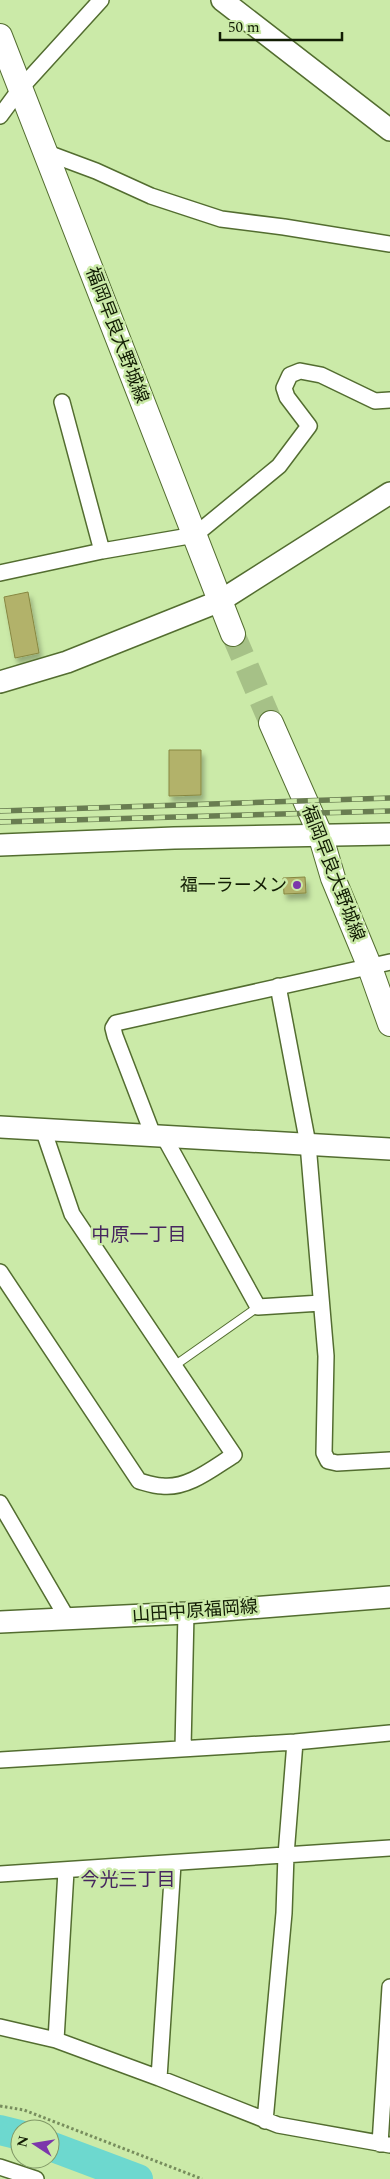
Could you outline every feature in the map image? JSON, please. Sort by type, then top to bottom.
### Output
[{"type":"main road","name":"福岡早良大野城線","points":[[0,36],[233,634]]},
{"type":"main road","name":"福岡早良大野城線","points":[[272,723],[320,834],[333,878],[379,963],[390,1024]]},
{"type":"street","points":[[0,116],[20,90],[101,0]]},
{"type":"street","points":[[222,0],[390,130]]},
{"type":"street","points":[[45,152],[96,171],[151,196],[221,219],[390,244]]},
{"type":"street","points":[[0,573],[102,551],[195,535],[279,466],[309,426],[287,397],[284,388],[290,376],[300,370],[321,375],[375,401],[390,400]]},
{"type":"street","points":[[62,402],[102,551]]},
{"type":"street","points":[[0,682],[67,662],[220,601],[390,493]]},
{"type":"street","points":[[0,846],[320,834],[390,834]]},
{"type":"street","points":[[321,1303],[258,1307],[158,1135],[113,1028],[116,1023],[379,963]]},
{"type":"street","points":[[278,986],[308,1144],[326,1356],[324,1453],[328,1461],[337,1463],[390,1460]]},
{"type":"street","points":[[0,1127],[390,1149]]},
{"type":"street","points":[[0,1272],[139,1481],[161,1486],[172,1486],[202,1476],[234,1455],[72,1214],[43,1129]]},
{"type":"street","points":[[0,1503],[67,1618]]},
{"type":"street","name":"山田中原福岡線","points":[[0,1622],[186,1613],[390,1597]]},
{"type":"street","points":[[184,1748],[186,1613]]},
{"type":"street","points":[[0,1760],[295,1742],[390,1733]]},
{"type":"street","points":[[265,2121],[283,1923],[286,1855],[295,1742]]},
{"type":"street","points":[[0,1874],[173,1864],[390,1848]]},
{"type":"street","points":[[159,2078],[173,1864]]},
{"type":"street","points":[[56,2040],[66,1871]]},
{"type":"street","points":[[0,2027],[56,2040],[278,2125],[385,2144],[390,1987]]},
{"type":"street","points":[[10,2172],[36,2179]]},
{"type":"lane","points":[[174,1366],[258,1307]]},
{"type":"path","points":[[0,2106],[24,2110],[202,2179]]},
{"type":"building","points":[[28,592],[39,653],[15,658],[4,597]]},
{"type":"building","points":[[169,750],[201,750],[201,795],[169,796]]},
{"type":"building","points":[[305,877],[306,893],[284,894],[283,878]]},
{"type":"waterway","points":[[0,2130],[10,2132]]},
{"type":"waterway","points":[[60,2150],[138,2179]]},
{"type":"tunnel","points":[[233,634],[271,723]]},
{"type":"railway","points":[[0,811],[390,798]]},
{"type":"railway","points":[[0,822],[390,811]]},
{"type":"place","name":"福一ラーメン","points":[[297,885]]},
{"type":"district","name":"中原一丁目","points":[[139,1235]]},
{"type":"district","name":"今光三丁目","points":[[128,1880]]}]
